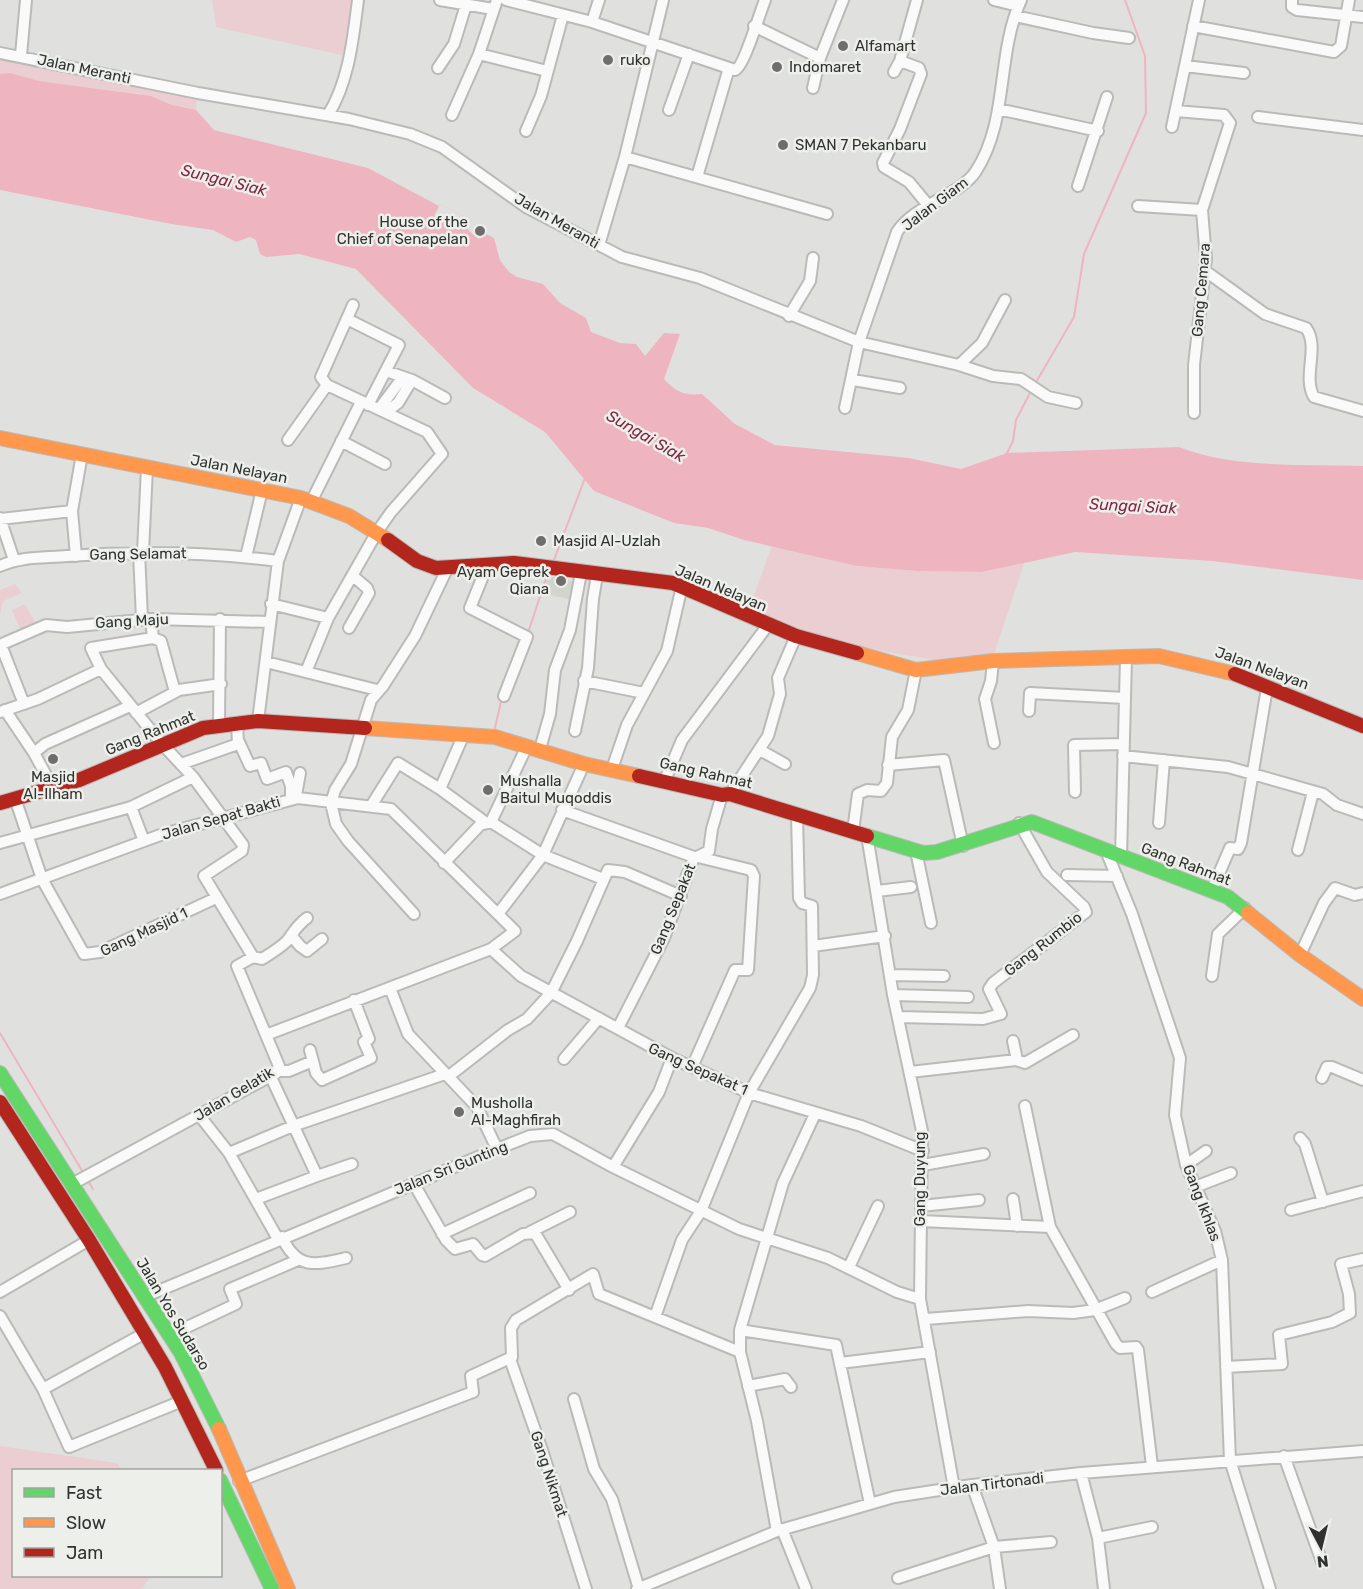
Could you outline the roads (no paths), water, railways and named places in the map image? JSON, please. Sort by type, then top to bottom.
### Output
[{"type":"main road","name":"Jalan Nelayan","points":[[0,438],[306,500],[350,516],[417,561],[447,569],[514,563],[597,576],[664,581],[682,586],[796,636],[916,670],[993,661],[1177,658],[1231,672],[1267,688],[1330,710],[1363,726]]},
{"type":"main road","name":"Gang Rahmat","points":[[0,803],[79,780],[162,744],[219,725],[258,721],[495,737],[584,764],[726,794],[915,851],[938,852],[963,846],[1019,823],[1032,822],[1212,890],[1245,908],[1300,954],[1363,999]]},
{"type":"main road","name":"Jalan Yos Sudarso","points":[[0,1073],[26,1114],[82,1179],[144,1297],[170,1335],[221,1436],[288,1589]]},
{"type":"main road","points":[[0,1102],[89,1240],[145,1333],[216,1469]]},
{"type":"main road","points":[[13,1122],[26,1114]]},
{"type":"main road","points":[[222,1484],[272,1589]]},
{"type":"street","points":[[21,55],[26,0]]},
{"type":"street","points":[[328,115],[336,103],[348,67],[358,0]]},
{"type":"street","points":[[440,0],[466,5],[495,5],[479,54],[452,115]]},
{"type":"street","points":[[506,0],[536,3],[563,15],[652,41],[729,68],[740,68],[765,0]]},
{"type":"street","points":[[592,22],[599,0]]},
{"type":"street","points":[[599,245],[625,157],[663,0]]},
{"type":"street","points":[[813,88],[820,58],[843,0]]},
{"type":"street","points":[[894,72],[900,61],[917,0]]},
{"type":"street","points":[[994,0],[1093,33],[1130,38]]},
{"type":"street","points":[[1172,126],[1199,0]]},
{"type":"street","points":[[1292,0],[1292,7],[1297,10],[1363,17]]},
{"type":"street","points":[[1193,26],[1334,52],[1341,46],[1349,0]]},
{"type":"street","points":[[438,68],[454,44],[466,5]]},
{"type":"street","name":"Jalan Giam","points":[[845,408],[853,380],[859,342],[897,232],[904,223],[976,172],[995,130],[1000,88],[1018,7]]},
{"type":"street","points":[[526,131],[536,113],[563,15]]},
{"type":"street","points":[[754,26],[820,58]]},
{"type":"street","name":"Jalan Meranti","points":[[0,53],[21,55],[198,93],[328,115],[410,134],[442,147],[526,207],[634,261],[710,281],[789,316],[859,342],[959,365],[993,376],[1021,379],[1048,397],[1076,403]]},
{"type":"street","points":[[479,54],[547,71]]},
{"type":"street","points":[[669,110],[689,54]]},
{"type":"street","points":[[900,61],[920,68],[921,74],[900,129],[883,164],[884,167],[909,182],[928,205]]},
{"type":"street","points":[[1185,66],[1244,73]]},
{"type":"street","points":[[697,177],[729,68]]},
{"type":"street","points":[[1078,186],[1098,131],[1107,97]]},
{"type":"street","points":[[998,109],[1098,131]]},
{"type":"street","name":"Gang Cemara","points":[[1176,111],[1224,116],[1230,123],[1202,210],[1206,248],[1194,365],[1194,413]]},
{"type":"street","points":[[1258,117],[1363,130]]},
{"type":"street","points":[[625,157],[827,214]]},
{"type":"street","points":[[1138,206],[1202,210]]},
{"type":"street","points":[[789,316],[810,281],[813,258]]},
{"type":"street","points":[[1204,270],[1265,314],[1306,328],[1310,346],[1310,390],[1314,397],[1363,411]]},
{"type":"street","points":[[959,365],[982,343],[1005,300]]},
{"type":"street","points":[[306,672],[328,618],[377,532],[391,512],[442,454],[427,432],[327,385],[321,377],[353,305]]},
{"type":"street","points":[[258,721],[278,561],[306,500],[386,371],[399,345],[347,319]]},
{"type":"street","points":[[386,371],[408,379],[445,398]]},
{"type":"street","points":[[383,411],[398,403],[408,379]]},
{"type":"street","points":[[853,380],[900,388]]},
{"type":"street","points":[[288,440],[327,385]]},
{"type":"street","points":[[341,441],[385,464]]},
{"type":"street","points":[[76,556],[72,511],[82,454]]},
{"type":"street","points":[[147,468],[141,552],[147,619],[153,638]]},
{"type":"street","points":[[246,557],[262,490]]},
{"type":"street","points":[[14,560],[0,518],[72,511]]},
{"type":"street","name":"Gang Selamat","points":[[0,566],[14,560],[141,552],[210,553],[278,561]]},
{"type":"street","points":[[487,566],[470,608],[527,637],[504,696]]},
{"type":"street","points":[[414,914],[348,841],[336,824],[331,803],[334,792],[351,764],[370,700],[383,686],[415,636],[447,569]]},
{"type":"street","points":[[444,863],[488,822],[534,747],[550,714],[555,670],[570,630],[581,573]]},
{"type":"street","points":[[349,628],[369,593],[353,576]]},
{"type":"street","points":[[575,731],[584,681],[597,576]]},
{"type":"street","points":[[612,770],[627,725],[667,651],[682,586]]},
{"type":"street","points":[[272,604],[328,618]]},
{"type":"street","name":"Gang Maju","points":[[1,645],[46,625],[67,627],[147,619],[269,622]]},
{"type":"street","points":[[219,725],[220,619]]},
{"type":"street","points":[[665,780],[682,740],[768,625]]},
{"type":"street","name":"Gang Sepakat","points":[[618,1028],[664,938],[696,857],[709,851],[712,829],[726,794],[768,736],[780,694],[778,678],[796,636]]},
{"type":"street","points":[[175,692],[161,641],[153,638],[91,648],[101,669],[133,710],[193,777],[218,812],[224,816],[244,847],[242,851],[204,876],[253,957],[262,959],[286,942],[295,927],[307,918]]},
{"type":"street","points":[[1,645],[24,704]]},
{"type":"street","points":[[1121,857],[1126,658]]},
{"type":"street","points":[[993,661],[991,681],[985,699],[994,743]]},
{"type":"street","points":[[266,662],[377,690]]},
{"type":"street","points":[[53,788],[34,753],[2,711],[24,704],[101,669]]},
{"type":"street","points":[[853,831],[858,794],[867,790],[881,791],[885,788],[892,736],[908,710],[916,670]]},
{"type":"street","points":[[584,681],[644,693]]},
{"type":"street","points":[[34,753],[45,744],[175,692],[190,687],[221,684]]},
{"type":"street","points":[[1212,890],[1230,848],[1238,849],[1241,843],[1267,688]]},
{"type":"street","points":[[1029,711],[1029,693],[1125,698]]},
{"type":"street","points":[[237,723],[239,742],[250,766],[261,763],[267,779],[286,772],[293,799]]},
{"type":"street","points":[[440,789],[464,734]]},
{"type":"street","points":[[181,764],[235,746],[239,742]]},
{"type":"street","points":[[1075,792],[1074,745],[1123,744]]},
{"type":"street","points":[[760,750],[785,764]]},
{"type":"street","points":[[1123,756],[1228,767],[1330,797],[1337,805],[1363,814]]},
{"type":"street","points":[[888,765],[944,760],[963,846]]},
{"type":"street","points":[[1159,823],[1164,760]]},
{"type":"street","points":[[371,806],[398,763],[543,855],[603,879]]},
{"type":"street","points":[[498,914],[543,855],[584,764]]},
{"type":"street","points":[[293,799],[300,773]]},
{"type":"street","points":[[0,843],[29,837],[131,807],[193,777]]},
{"type":"street","points":[[1299,850],[1313,792]]},
{"type":"street","points":[[15,798],[42,879]]},
{"type":"street","name":"Jalan Sepat Bakti","points":[[0,894],[144,841],[224,816],[293,799],[381,806],[397,813],[444,863],[515,931],[491,949]]},
{"type":"street","points":[[131,807],[144,841]]},
{"type":"street","points":[[562,810],[696,857],[751,870],[754,876],[748,970],[735,970],[693,1065]]},
{"type":"street","points":[[655,1317],[682,1240],[701,1211],[749,1093],[810,988],[813,975],[812,906],[802,903],[800,898],[797,815]]},
{"type":"street","name":"Gang Rumbio","points":[[898,1017],[983,1019],[1001,1014],[989,989],[993,983],[1086,912],[1084,907],[1047,872],[1019,823]]},
{"type":"street","name":"Gang Duyung","points":[[867,835],[893,995],[910,1072],[923,1151],[920,1299],[926,1319],[954,1488]]},
{"type":"street","points":[[915,851],[931,922]]},
{"type":"street","name":"Gang Ikhlas","points":[[1107,852],[1132,914],[1180,1058],[1181,1068],[1174,1106],[1186,1165],[1215,1231],[1222,1260],[1230,1460],[1270,1589]]},
{"type":"street","points":[[229,1153],[293,1126],[447,1075],[508,1030],[527,1019],[550,993],[578,941],[608,870],[612,869],[681,896]]},
{"type":"street","points":[[1067,875],[1117,876]]},
{"type":"street","name":"Gang Masjid 1","points":[[42,879],[80,951],[88,955],[216,898]]},
{"type":"street","points":[[877,891],[911,887]]},
{"type":"street","points":[[1300,954],[1324,903],[1335,888],[1355,895],[1363,893]]},
{"type":"street","points":[[1212,976],[1218,934],[1245,908]]},
{"type":"street","points":[[291,934],[307,951],[322,939]]},
{"type":"street","points":[[813,946],[885,936]]},
{"type":"street","points":[[266,1035],[491,949]]},
{"type":"street","name":"Gang Sepakat 1","points":[[491,949],[510,969],[550,993],[618,1028],[639,1042],[672,1058],[693,1065],[749,1093],[871,1130],[923,1151]]},
{"type":"street","name":"Jalan Gelatik","points":[[82,1179],[274,1073],[279,1066],[237,966],[253,957]]},
{"type":"street","points":[[891,975],[944,976]]},
{"type":"street","points":[[390,988],[408,1034],[477,1107],[497,1149]]},
{"type":"street","points":[[893,995],[968,997]]},
{"type":"street","points":[[317,1176],[293,1126],[274,1073],[289,1071],[312,1055],[316,1073],[322,1080],[371,1058],[364,1042],[369,1039],[354,1000]]},
{"type":"street","points":[[564,1059],[599,1018]]},
{"type":"street","points":[[1013,1041],[1020,1064],[1073,1035]]},
{"type":"street","points":[[613,1167],[659,1092],[672,1058]]},
{"type":"street","points":[[910,1072],[1017,1060]]},
{"type":"street","points":[[1323,1078],[1327,1067],[1332,1067],[1363,1080]]},
{"type":"street","points":[[1025,1106],[1050,1227],[1116,1344],[1120,1348],[1136,1347],[1138,1350],[1152,1466]]},
{"type":"street","points":[[806,1589],[779,1530],[757,1421],[740,1352],[740,1330],[765,1238],[783,1183],[815,1114]]},
{"type":"street","points":[[200,1115],[229,1153],[289,1253],[298,1260],[315,1264],[346,1258]]},
{"type":"street","name":"Jalan Sri Gunting","points":[[144,1297],[280,1238],[497,1149],[530,1136],[553,1134],[701,1211],[765,1238],[849,1267],[897,1292],[920,1299]]},
{"type":"street","points":[[1300,1138],[1305,1144],[1323,1202]]},
{"type":"street","points":[[1186,1165],[1206,1151]]},
{"type":"street","points":[[923,1165],[984,1154]]},
{"type":"street","points":[[256,1199],[352,1164]]},
{"type":"street","points":[[1195,1187],[1231,1173]]},
{"type":"street","points":[[414,1184],[442,1234],[455,1250],[473,1244],[484,1256],[570,1212]]},
{"type":"street","points":[[1291,1210],[1363,1191]]},
{"type":"street","points":[[442,1234],[530,1193]]},
{"type":"street","points":[[1013,1199],[1017,1226]]},
{"type":"street","points":[[921,1206],[979,1200]]},
{"type":"street","points":[[849,1267],[878,1206]]},
{"type":"street","points":[[921,1221],[1050,1227]]},
{"type":"street","points":[[530,1232],[535,1233],[569,1290]]},
{"type":"street","points":[[0,1292],[89,1240]]},
{"type":"street","points":[[1226,1367],[1282,1364],[1279,1335],[1332,1322],[1350,1312],[1350,1294],[1341,1264],[1363,1259]]},
{"type":"street","points":[[170,1335],[236,1304],[230,1289],[298,1260]]},
{"type":"street","points":[[1152,1292],[1222,1260]]},
{"type":"street","points":[[239,1481],[473,1392],[471,1376],[512,1357],[511,1328],[516,1320],[593,1274],[599,1294],[740,1352]]},
{"type":"street","points":[[926,1319],[1095,1310],[1125,1298]]},
{"type":"street","points":[[0,1317],[43,1389],[66,1445],[72,1447],[182,1401]]},
{"type":"street","points":[[740,1330],[834,1342],[838,1347],[870,1504]]},
{"type":"street","points":[[43,1389],[145,1333]]},
{"type":"street","points":[[840,1364],[930,1352]]},
{"type":"street","name":"Gang Nikmat","points":[[510,1359],[586,1589]]},
{"type":"street","points":[[748,1386],[785,1379],[791,1387]]},
{"type":"street","points":[[574,1399],[594,1470],[612,1498],[638,1589]]},
{"type":"street","name":"Jalan Tirtonadi","points":[[638,1589],[779,1530],[870,1504],[954,1488],[1152,1466],[1363,1451]]},
{"type":"street","points":[[1284,1456],[1322,1562]]},
{"type":"street","points":[[1081,1473],[1098,1538],[1104,1589]]},
{"type":"street","points":[[972,1485],[994,1547],[1000,1589]]},
{"type":"street","points":[[1098,1538],[1152,1527]]},
{"type":"street","points":[[898,1578],[994,1547],[1051,1542]]},
{"type":"water","name":"Sungai Siak","points":[[10,73],[39,81],[151,96],[172,105],[196,110],[214,130],[368,168],[439,206],[440,204],[463,216],[469,231],[479,239],[484,233],[494,238],[500,260],[509,272],[517,277],[543,284],[560,303],[586,318],[591,332],[620,343],[636,344],[645,356],[664,333],[680,334],[664,379],[681,392],[702,394],[735,424],[775,445],[909,458],[961,469],[1007,453],[1179,447],[1223,459],[1246,462],[1363,466],[1363,580],[1212,561],[1075,552],[982,572],[917,571],[857,566],[744,540],[708,528],[674,523],[594,491],[545,432],[473,388],[356,269],[299,254],[266,257],[260,254],[256,240],[250,237],[236,242],[213,230],[171,224],[0,190],[0,74]]},
{"type":"waterway","points":[[1035,384],[1074,317],[1084,254],[1146,113],[1145,56],[1125,0]]},
{"type":"waterway","points":[[1006,455],[1013,441],[1016,420],[1031,391]]},
{"type":"waterway","points":[[554,560],[585,478]]},
{"type":"waterway","points":[[528,633],[547,575]]},
{"type":"waterway","points":[[494,732],[502,697]]},
{"type":"waterway","points":[[0,1033],[84,1174]]},
{"type":"waterway","points":[[87,1179],[93,1189]]},
{"type":"place","name":"Alfamart","points":[[843,46]]},
{"type":"place","name":"ruko","points":[[608,60]]},
{"type":"place","name":"Indomaret","points":[[777,67]]},
{"type":"place","name":"SMAN 7 Pekanbaru","points":[[783,145]]},
{"type":"place","name":"House of the Chief of Senapelan","points":[[480,231]]},
{"type":"place","name":"Masjid Al-Uzlah","points":[[541,541]]},
{"type":"place","name":"Ayam Geprek Qiana","points":[[561,581]]},
{"type":"place","name":"Masjid Al-Ilham","points":[[53,759]]},
{"type":"place","name":"Mushalla Baitul Muqoddis","points":[[488,790]]},
{"type":"place","name":"Musholla Al-Maghfirah","points":[[459,1112]]}]
